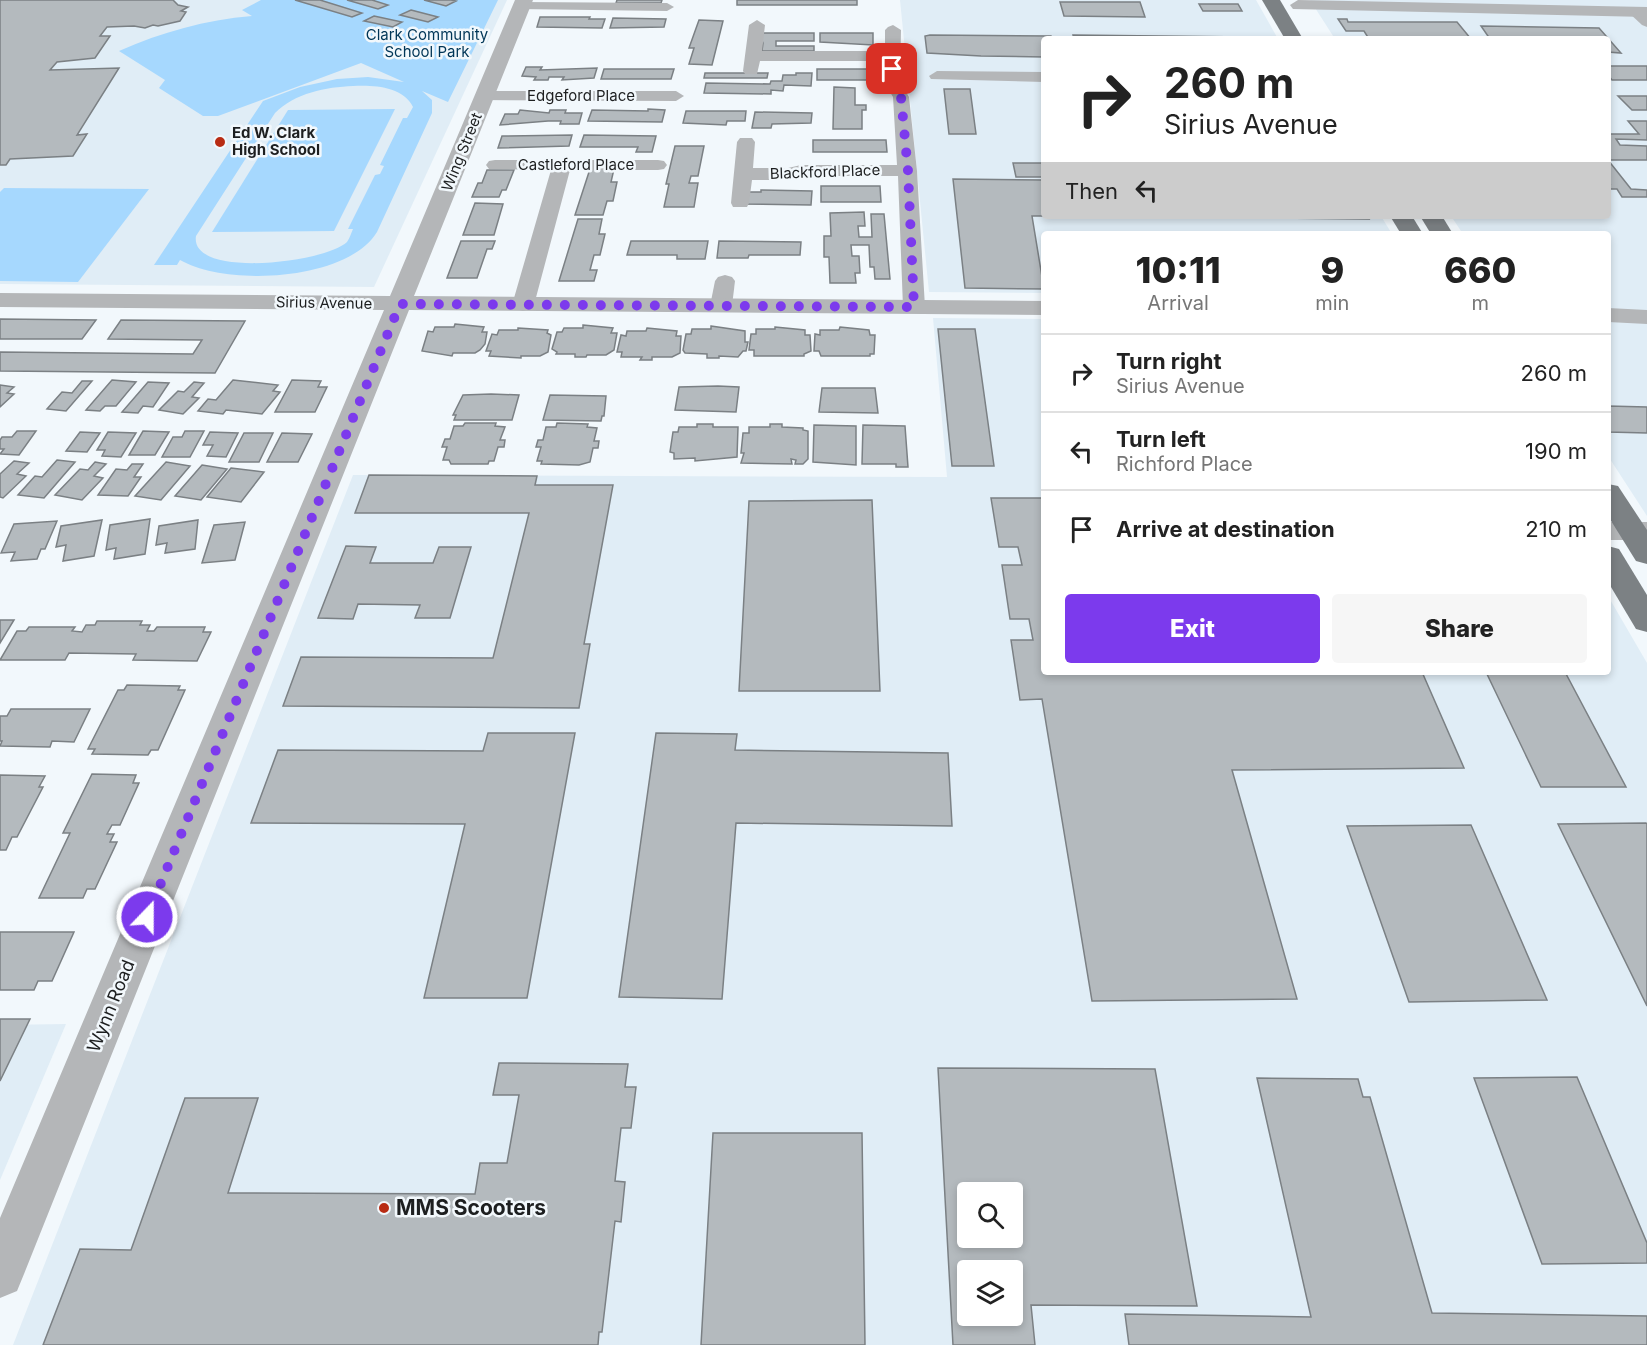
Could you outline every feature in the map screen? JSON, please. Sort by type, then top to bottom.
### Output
[{"type":"main road","points":[[1285,4],[1296,25],[1303,31]]},
{"type":"main road","points":[[1611,498],[1634,537]]},
{"type":"main road","points":[[1626,573],[1647,621]]},
{"type":"street","points":[[523,3],[606,3],[667,7]]},
{"type":"street","name":"Wing Street","points":[[400,304],[523,3]]},
{"type":"street","points":[[1285,4],[1643,15]]},
{"type":"street","points":[[757,25],[752,64],[893,56]]},
{"type":"street","points":[[893,30],[892,82],[901,97],[908,171],[914,307]]},
{"type":"street","points":[[937,76],[1041,77]]},
{"type":"street","name":"Edgeford Place","points":[[485,96],[676,96]]},
{"type":"street","points":[[740,203],[746,142]]},
{"type":"street","name":"Castleford Place","points":[[495,165],[658,165]]},
{"type":"street","points":[[523,305],[562,165]]},
{"type":"street","name":"Blackford Place","points":[[743,174],[790,174],[801,170],[908,171]]},
{"type":"street","points":[[721,306],[725,281]]},
{"type":"street","name":"Sirius Avenue","points":[[0,300],[1041,308]]},
{"type":"street","name":"Wynn Road","points":[[0,1274],[400,304]]},
{"type":"street","points":[[1611,315],[1647,317]]},
{"type":"shaded area","name":"Ed W. Clark High School","points":[[0,0],[507,0],[374,287],[0,284]]},
{"type":"shaded area","points":[[900,0],[1256,0],[1276,36],[1041,36],[1041,219],[1383,219],[1390,231],[1041,231],[1041,293],[929,292]]},
{"type":"shaded area","points":[[1310,0],[1647,0],[1647,516],[1611,461],[1611,231],[1461,231],[1453,219],[1611,219],[1611,36],[1333,36]]},
{"type":"shaded area","points":[[933,318],[1041,319],[1041,675],[1611,675],[1611,601],[1647,663],[1647,1345],[13,1345],[353,475],[947,477]]},
{"type":"shaded area","points":[[66,1024],[0,1180],[0,1025]]},
{"type":"green space","name":"Clark Community School Park","points":[[261,0],[498,0],[448,102],[422,91],[432,100],[432,113],[377,232],[362,248],[340,261],[314,270],[255,276],[201,269],[180,260],[177,265],[154,265],[263,101],[300,87],[337,79],[368,77],[404,82],[361,63],[218,116],[203,116],[159,88],[165,80],[119,51],[184,28],[217,20],[252,16],[242,10]],"holes":[[[361,86],[387,88],[395,91],[408,100],[413,107],[407,118],[403,118],[380,165],[384,166],[380,174],[375,175],[348,229],[353,229],[347,242],[334,250],[313,256],[261,263],[214,258],[200,249],[196,236],[275,113],[292,100],[311,92]]]},
{"type":"green space","points":[[395,109],[334,231],[212,232],[288,110]]},
{"type":"green space","points":[[4,188],[149,189],[78,282],[0,281],[0,192]]},
{"type":"building","points":[[0,0],[173,0],[178,5],[188,7],[181,11],[186,12],[180,21],[145,28],[107,27],[100,36],[110,36],[95,58],[57,62],[50,70],[119,68],[77,135],[87,134],[73,156],[10,159],[6,165],[0,165]]},
{"type":"building","points":[[295,0],[320,0],[362,13],[352,17]]},
{"type":"building","points":[[347,0],[372,0],[388,5],[378,9]]},
{"type":"building","points":[[424,0],[451,0],[456,1],[446,6]]},
{"type":"building","points":[[617,0],[662,0],[661,3],[616,3]]},
{"type":"building","points":[[737,0],[857,0],[857,5],[737,5]]},
{"type":"building","points":[[1060,2],[1140,2],[1145,17],[1064,16]]},
{"type":"building","points":[[1199,4],[1238,4],[1242,11],[1203,11]]},
{"type":"building","points":[[411,10],[438,17],[428,22],[400,15]]},
{"type":"building","points":[[374,16],[402,22],[393,27],[364,21]]},
{"type":"building","points":[[540,17],[605,19],[602,28],[537,27]]},
{"type":"building","points":[[613,18],[666,19],[664,27],[610,28]]},
{"type":"building","points":[[1338,19],[1347,19],[1348,22],[1457,22],[1469,36],[1367,36],[1364,31],[1346,31]]},
{"type":"building","points":[[699,20],[723,21],[712,65],[689,64],[694,48],[689,48]]},
{"type":"building","points":[[1481,26],[1599,28],[1606,36],[1488,36]]},
{"type":"building","points":[[759,33],[814,33],[814,41],[776,41],[776,46],[814,46],[814,51],[762,51],[763,43]]},
{"type":"building","points":[[820,33],[873,33],[873,45],[820,42]]},
{"type":"building","points":[[930,35],[1051,36],[1041,36],[1041,57],[927,53],[925,36]]},
{"type":"building","points":[[1073,35],[1160,36],[1073,36]]},
{"type":"building","points":[[1611,42],[1621,53],[1611,52]]},
{"type":"building","points":[[1611,66],[1647,66],[1647,80],[1612,80]]},
{"type":"building","points":[[526,67],[542,67],[540,70],[597,68],[594,78],[562,80],[564,77],[549,77],[548,80],[534,80],[536,77],[522,76]]},
{"type":"building","points":[[604,69],[674,69],[671,79],[601,79]]},
{"type":"building","points":[[817,69],[872,69],[872,80],[817,80]]},
{"type":"building","points":[[705,73],[768,73],[767,78],[704,78]]},
{"type":"building","points":[[796,73],[812,73],[811,86],[784,85],[783,91],[771,90],[771,94],[704,93],[706,83],[770,84],[771,81],[782,81],[783,75],[796,75]]},
{"type":"building","points":[[834,87],[855,88],[855,105],[866,105],[866,110],[862,110],[862,129],[833,129]]},
{"type":"building","points":[[944,89],[970,89],[976,134],[949,134]]},
{"type":"building","points":[[1618,96],[1647,96],[1647,110],[1632,110]]},
{"type":"building","points":[[648,109],[665,110],[662,122],[588,121],[592,110],[648,111]]},
{"type":"building","points":[[520,110],[549,113],[550,110],[566,110],[565,113],[582,113],[579,124],[560,124],[561,121],[548,121],[500,125],[505,114],[518,114]]},
{"type":"building","points":[[686,111],[746,111],[745,121],[727,121],[726,125],[683,123]]},
{"type":"building","points":[[755,112],[812,113],[811,123],[772,124],[771,128],[752,128]]},
{"type":"building","points":[[1628,121],[1647,121],[1647,140],[1616,139],[1620,145],[1647,146],[1647,160],[1611,160],[1611,134],[1639,134]]},
{"type":"building","points":[[572,135],[569,146],[498,148],[502,136]]},
{"type":"building","points":[[584,135],[656,136],[652,152],[636,152],[638,147],[580,147]]},
{"type":"building","points":[[813,140],[886,140],[887,152],[813,152]]},
{"type":"building","points":[[675,146],[704,146],[698,176],[691,176],[689,183],[698,183],[694,207],[664,207],[669,184],[666,184]]},
{"type":"building","points":[[1013,163],[1041,163],[1041,177],[1016,177]]},
{"type":"building","points":[[1611,164],[1631,189],[1647,190],[1647,197],[1622,197],[1617,189],[1611,189]]},
{"type":"building","points":[[590,169],[614,169],[611,182],[617,182],[613,201],[607,201],[603,215],[575,215]]},
{"type":"building","points":[[487,170],[514,170],[506,190],[502,190],[499,197],[472,197],[478,183],[482,183]]},
{"type":"building","points":[[953,179],[1041,180],[1041,216],[1032,216],[1041,271],[1041,289],[965,288]]},
{"type":"building","points":[[821,186],[880,186],[881,202],[821,202]]},
{"type":"building","points":[[761,190],[812,191],[811,205],[742,204],[744,192],[761,192]]},
{"type":"building","points":[[475,203],[503,204],[494,235],[463,235]]},
{"type":"building","points":[[864,212],[865,226],[858,226],[859,237],[872,237],[871,214],[884,214],[890,279],[875,279],[874,267],[870,267],[869,245],[851,245],[852,256],[859,256],[860,273],[855,273],[856,283],[830,283],[829,257],[824,257],[824,236],[831,236],[830,213]]},
{"type":"building","points":[[578,219],[602,219],[599,234],[605,234],[600,255],[594,255],[590,270],[597,270],[594,281],[559,281]]},
{"type":"building","points":[[461,241],[495,241],[492,249],[487,249],[477,278],[447,278]]},
{"type":"building","points":[[631,241],[708,241],[705,259],[677,259],[677,255],[627,255]]},
{"type":"building","points":[[719,241],[801,242],[800,255],[749,255],[748,258],[717,258]]},
{"type":"building","points":[[0,319],[96,320],[82,339],[0,339]]},
{"type":"building","points":[[121,320],[245,321],[215,373],[0,371],[0,352],[193,354],[202,340],[108,339]]},
{"type":"building","points":[[455,324],[484,327],[482,332],[487,332],[485,344],[480,350],[475,353],[453,353],[452,356],[422,351],[428,331],[433,332],[435,327],[454,327]]},
{"type":"building","points":[[583,325],[613,328],[611,333],[617,333],[614,350],[606,355],[587,355],[586,357],[575,357],[575,354],[556,354],[557,352],[552,349],[557,332],[562,332],[564,328],[583,328]]},
{"type":"building","points":[[711,326],[745,331],[745,342],[748,342],[746,351],[738,357],[719,356],[719,358],[707,358],[707,354],[685,353],[683,350],[686,334],[691,334],[692,329],[711,329]]},
{"type":"building","points":[[775,327],[805,330],[805,335],[810,335],[811,351],[804,356],[754,356],[754,350],[749,350],[751,334],[756,334],[756,329],[775,329]]},
{"type":"building","points":[[840,327],[869,330],[870,335],[875,335],[874,354],[870,356],[821,356],[819,351],[814,351],[815,334],[820,335],[820,330],[839,330]]},
{"type":"building","points":[[518,328],[548,330],[547,333],[551,335],[548,352],[540,356],[521,356],[521,358],[489,356],[491,351],[486,351],[492,334],[497,335],[499,330],[518,330]]},
{"type":"building","points":[[647,328],[677,331],[676,336],[681,336],[680,353],[672,357],[652,357],[652,360],[640,360],[642,357],[621,357],[622,352],[617,352],[621,335],[626,336],[627,331],[646,331]]},
{"type":"building","points":[[938,329],[975,329],[994,466],[952,466]]},
{"type":"building","points":[[112,380],[136,382],[116,406],[105,406],[100,411],[86,410]]},
{"type":"building","points":[[233,380],[278,385],[273,391],[280,392],[262,414],[226,410],[223,414],[198,411],[208,399],[216,400]]},
{"type":"building","points":[[292,380],[321,381],[318,387],[327,387],[315,412],[275,412]]},
{"type":"building","points":[[82,381],[92,381],[66,411],[47,409],[62,392],[72,393]]},
{"type":"building","points":[[148,382],[169,383],[153,407],[143,406],[138,413],[122,412]]},
{"type":"building","points":[[194,382],[204,383],[192,397],[199,398],[183,414],[159,410],[178,391],[184,392]]},
{"type":"building","points":[[0,385],[14,387],[7,393],[14,394],[0,407]]},
{"type":"building","points":[[679,387],[739,387],[736,412],[675,410]]},
{"type":"building","points":[[822,388],[875,388],[878,413],[819,412]]},
{"type":"building","points":[[463,395],[519,395],[512,420],[454,420],[456,415],[453,415]]},
{"type":"building","points":[[550,395],[606,396],[604,416],[601,421],[543,420]]},
{"type":"building","points":[[1611,406],[1647,407],[1647,433],[1611,432]]},
{"type":"building","points":[[465,423],[496,423],[495,426],[505,427],[500,440],[505,440],[504,447],[498,447],[494,461],[489,461],[488,464],[451,464],[449,460],[443,460],[447,447],[442,447],[445,439],[450,439],[454,426],[463,426]]},
{"type":"building","points":[[557,423],[588,424],[587,427],[597,428],[594,441],[599,441],[598,448],[593,448],[590,462],[579,465],[541,464],[542,461],[537,461],[541,447],[536,447],[538,440],[543,440],[546,427],[556,427]]},
{"type":"building","points":[[697,424],[713,424],[713,427],[738,427],[737,457],[695,461],[695,458],[674,459],[674,453],[670,452],[673,432],[678,432],[679,427],[697,427]]},
{"type":"building","points":[[770,424],[782,424],[782,427],[803,428],[808,431],[808,459],[803,464],[795,464],[796,460],[791,459],[792,464],[741,463],[744,453],[741,453],[743,433],[749,433],[749,427],[770,427]]},
{"type":"building","points":[[814,425],[856,426],[856,465],[813,462]]},
{"type":"building","points":[[863,425],[905,426],[908,467],[896,467],[896,464],[862,464]]},
{"type":"building","points":[[17,431],[36,431],[19,455],[0,454],[4,449],[0,449],[2,437],[12,437]]},
{"type":"building","points":[[143,431],[169,432],[155,455],[129,455]]},
{"type":"building","points":[[185,431],[204,431],[190,457],[162,457],[173,437],[182,437]]},
{"type":"building","points":[[80,432],[100,433],[87,452],[66,451]]},
{"type":"building","points":[[108,432],[136,433],[121,457],[102,456],[105,450],[97,450]]},
{"type":"building","points":[[210,432],[238,433],[226,457],[207,456],[213,445],[203,445]]},
{"type":"building","points":[[244,433],[273,433],[259,462],[229,462]]},
{"type":"building","points":[[282,433],[312,434],[298,462],[267,462]]},
{"type":"building","points":[[57,460],[75,462],[44,498],[18,495],[35,476],[42,477]]},
{"type":"building","points":[[14,461],[29,463],[17,474],[26,476],[3,498],[0,497],[0,474]]},
{"type":"building","points":[[95,462],[106,464],[94,476],[103,478],[82,500],[55,495],[80,469],[88,470]]},
{"type":"building","points":[[166,462],[190,466],[161,500],[135,496]]},
{"type":"building","points":[[132,464],[143,464],[134,477],[141,477],[128,496],[98,495],[116,469],[127,470]]},
{"type":"building","points":[[202,465],[227,469],[201,500],[175,496]]},
{"type":"building","points":[[231,468],[264,472],[241,502],[207,497]]},
{"type":"building","points":[[369,475],[537,476],[535,485],[613,485],[584,644],[590,644],[579,708],[283,706],[301,657],[493,658],[529,513],[355,513]]},
{"type":"building","points":[[991,498],[1041,498],[1041,675],[1423,675],[1464,768],[1232,770],[1297,999],[1092,1001],[1042,699],[1020,700],[1011,640],[1033,640],[1029,619],[1010,619],[1002,565],[1022,565],[1018,547],[999,547]]},
{"type":"building","points":[[872,500],[880,691],[739,691],[749,501]]},
{"type":"building","points":[[150,519],[145,554],[114,559],[116,548],[106,550],[110,525]]},
{"type":"building","points":[[102,520],[94,556],[63,561],[66,545],[56,547],[61,526]]},
{"type":"building","points":[[198,520],[195,549],[165,553],[167,543],[156,545],[159,526]]},
{"type":"building","points":[[57,521],[45,549],[41,549],[37,559],[11,561],[15,552],[1,553],[14,524]]},
{"type":"building","points":[[245,522],[235,560],[202,563],[214,525]]},
{"type":"building","points":[[346,546],[376,547],[370,563],[433,563],[439,547],[471,547],[450,618],[415,618],[420,605],[358,604],[353,619],[318,618]]},
{"type":"building","points":[[0,620],[14,620],[0,643]]},
{"type":"building","points":[[97,621],[142,621],[140,625],[150,625],[147,631],[154,631],[157,627],[205,627],[203,632],[211,632],[197,661],[133,660],[136,654],[69,653],[65,660],[0,660],[17,631],[26,631],[29,627],[75,627],[72,631],[82,632],[86,625],[95,625]]},
{"type":"building","points":[[1487,675],[1567,675],[1626,787],[1541,787]]},
{"type":"building","points":[[127,685],[180,686],[178,690],[185,690],[158,750],[151,750],[148,755],[92,754],[95,749],[88,749],[118,690],[124,690]]},
{"type":"building","points":[[11,709],[90,709],[74,742],[52,741],[50,747],[0,746],[2,741],[0,741],[0,716],[7,716]]},
{"type":"building","points":[[488,733],[575,733],[527,998],[424,998],[465,824],[251,823],[278,750],[483,751]]},
{"type":"building","points":[[656,733],[737,734],[735,750],[948,753],[952,826],[736,823],[722,999],[619,997]]},
{"type":"building","points":[[92,774],[136,775],[133,783],[139,783],[120,825],[112,825],[107,834],[114,834],[110,842],[117,842],[95,889],[87,889],[83,898],[39,898],[70,833],[63,833]]},
{"type":"building","points":[[0,775],[45,776],[39,787],[43,787],[17,837],[12,837],[6,850],[0,850]]},
{"type":"building","points":[[1558,824],[1647,824],[1647,1006]]},
{"type":"building","points":[[1471,825],[1547,1000],[1409,1002],[1347,826]]},
{"type":"building","points":[[0,932],[74,932],[52,981],[38,981],[34,990],[0,990]]},
{"type":"building","points":[[0,1019],[30,1019],[0,1081]]},
{"type":"building","name":"MMS Scooters","points":[[499,1063],[628,1064],[625,1087],[636,1087],[631,1128],[621,1128],[615,1181],[625,1182],[621,1222],[615,1221],[602,1332],[599,1332],[598,1345],[43,1345],[80,1249],[131,1250],[185,1098],[258,1098],[228,1193],[475,1194],[480,1163],[507,1163],[519,1095],[493,1095]]},
{"type":"building","points":[[938,1068],[1155,1069],[1197,1306],[1031,1305],[1035,1345],[953,1345]]},
{"type":"building","points":[[1577,1077],[1647,1243],[1647,1263],[1542,1264],[1474,1078]]},
{"type":"building","points":[[1257,1078],[1358,1079],[1363,1097],[1370,1097],[1432,1313],[1647,1316],[1647,1345],[1129,1345],[1125,1314],[1311,1317]]},
{"type":"building","points":[[713,1133],[862,1133],[865,1345],[701,1345]]},
{"type":"place","name":"Ed W. Clark High School","points":[[220,142]]},
{"type":"place","name":"MMS Scooters","points":[[384,1208]]},
{"type":"route","points":[[147,917],[400,304],[914,307],[908,171],[901,97],[892,82],[892,69]]}]
